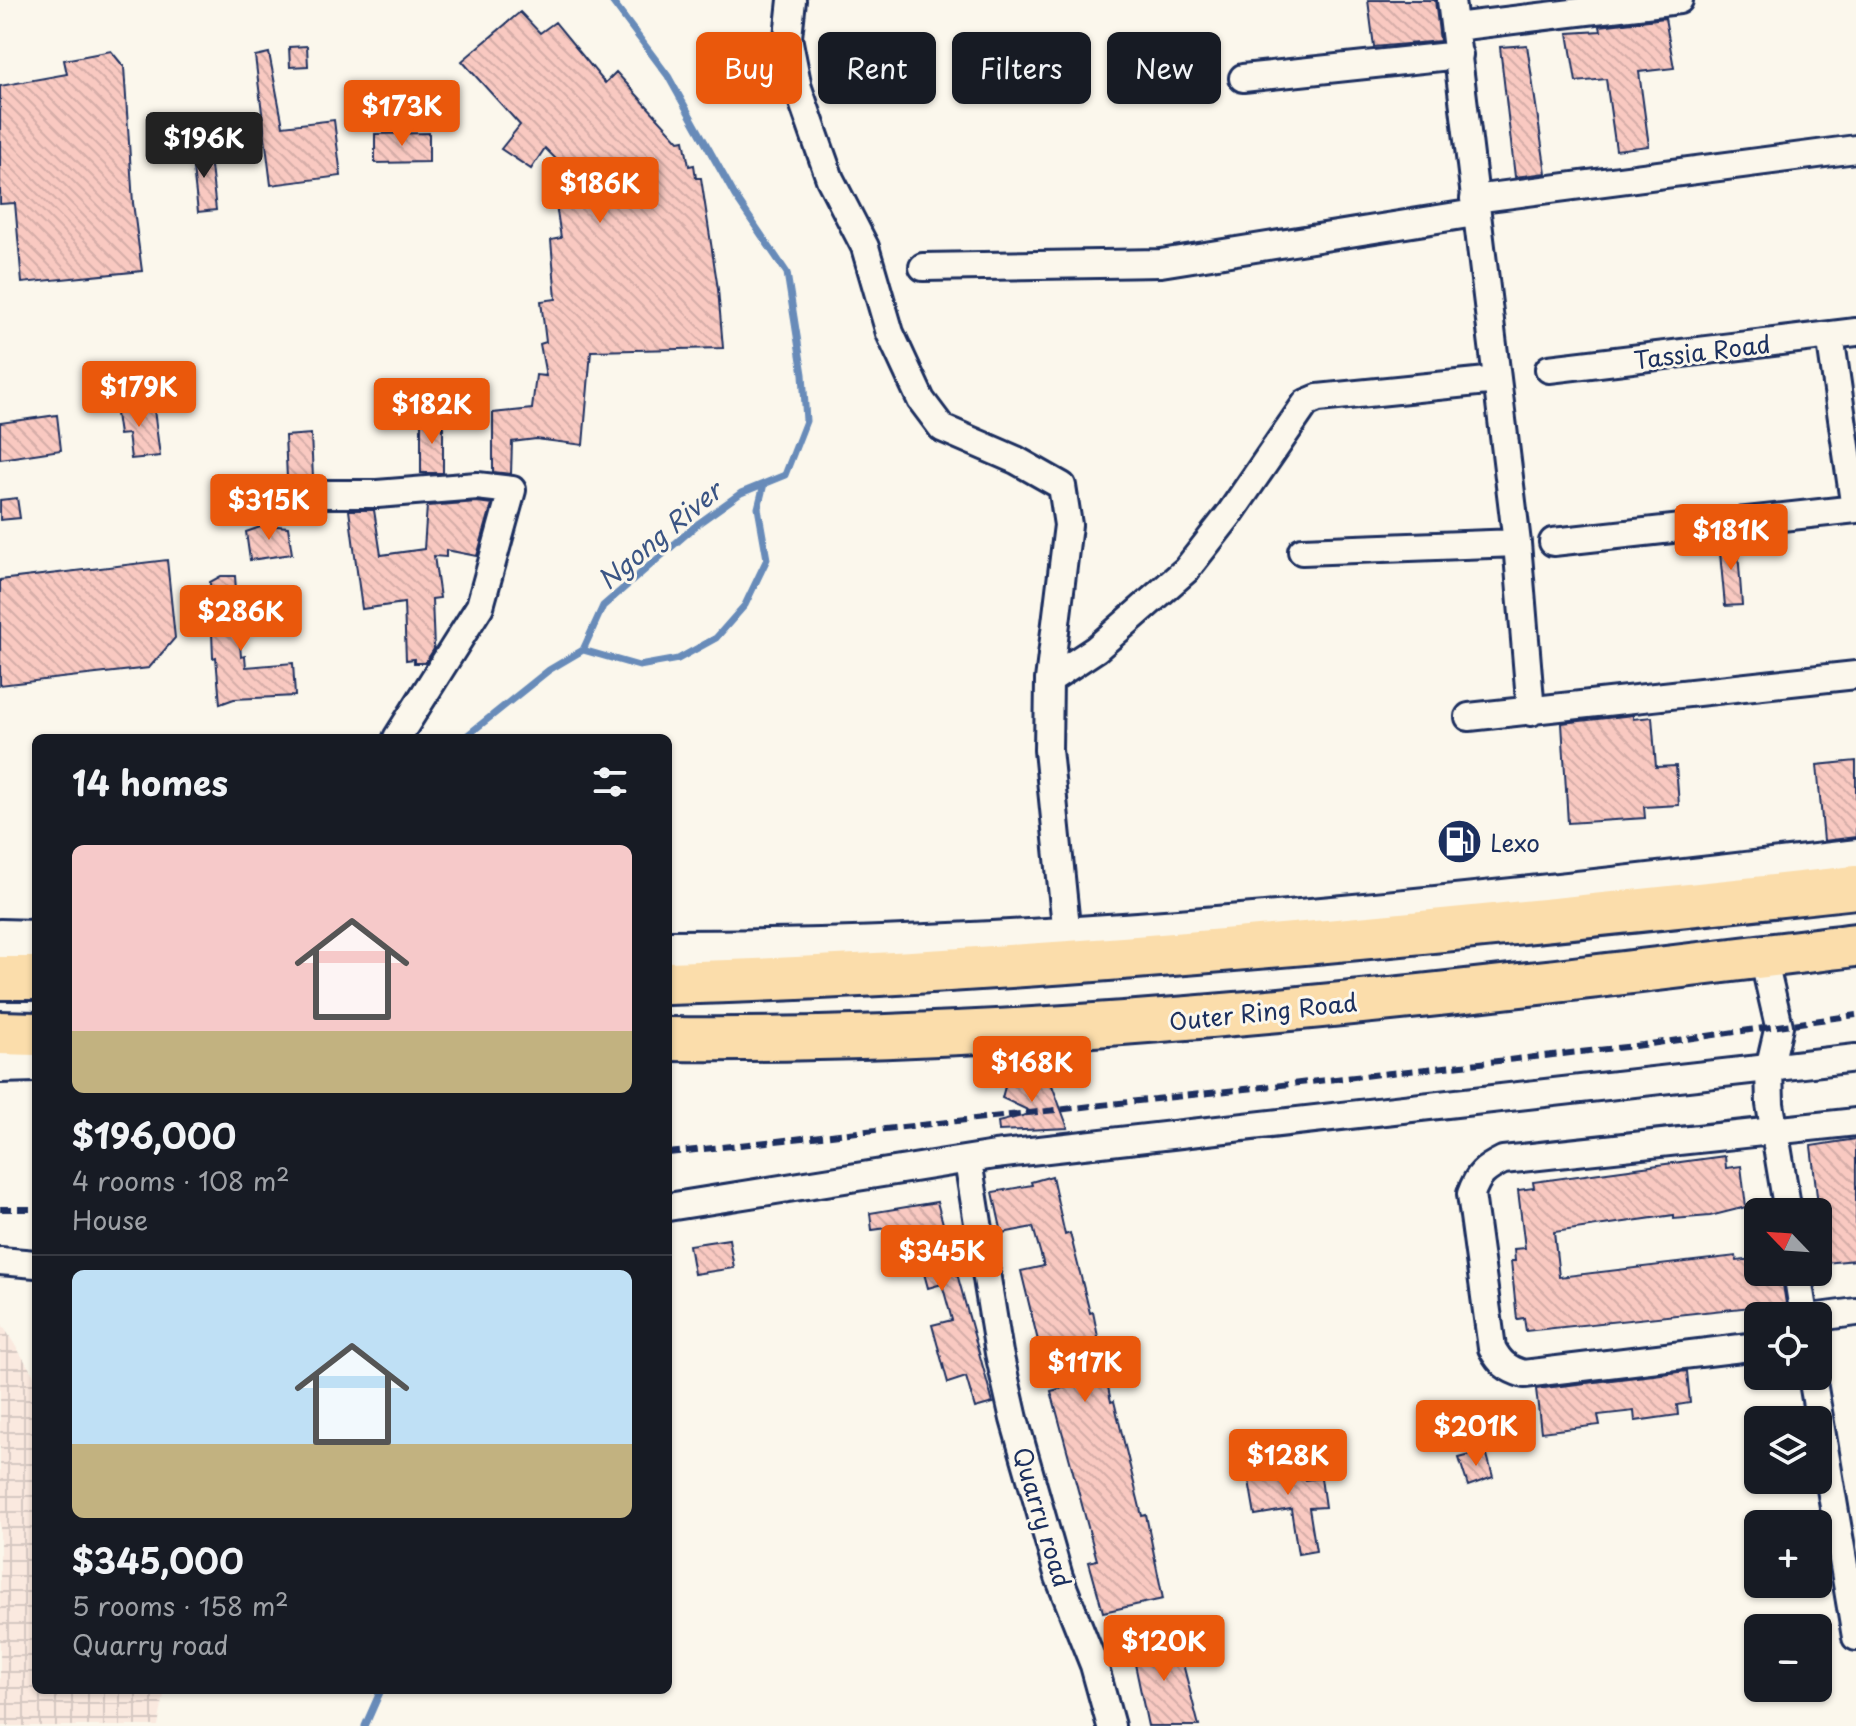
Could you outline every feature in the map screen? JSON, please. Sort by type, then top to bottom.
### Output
[{"type":"main road","points":[[672,950],[1067,936],[1299,920],[1856,859]]},
{"type":"main road","points":[[672,983],[957,970],[1250,947],[1586,917],[1856,887]]},
{"type":"main road","points":[[1250,947],[1299,920]]},
{"type":"main road","points":[[0,939],[32,940]]},
{"type":"main road","name":"Outer Ring Road","points":[[672,1039],[965,1031],[1188,1020],[1856,945]]},
{"type":"main road","points":[[709,949],[752,980]]},
{"type":"main road","points":[[0,978],[32,978]]},
{"type":"main road","points":[[0,1033],[32,1034]]},
{"type":"main road","points":[[0,1063],[32,1062]]},
{"type":"street","points":[[792,0],[788,37],[798,88],[830,179],[865,247],[890,333],[921,400],[942,428],[1016,460],[1062,486],[1068,525],[1049,680],[1048,750],[1067,936]]},
{"type":"street","points":[[1451,0],[1517,543],[1531,712]]},
{"type":"street","points":[[1455,27],[1638,2],[1679,0]]},
{"type":"street","points":[[1243,78],[1459,55]]},
{"type":"street","points":[[923,267],[1161,263],[1474,206],[1856,149]]},
{"type":"street","points":[[1553,542],[1856,509],[1843,334]]},
{"type":"street","name":"Tassia Road","points":[[1549,369],[1843,334]]},
{"type":"street","points":[[1049,680],[1096,649],[1186,570],[1229,515],[1306,403],[1318,398],[1497,380]]},
{"type":"street","points":[[275,494],[377,494],[477,486],[512,490],[480,606],[400,734]]},
{"type":"street","points":[[1302,551],[1517,543]]},
{"type":"street","points":[[1469,717],[1856,675]]},
{"type":"street","points":[[1763,957],[1779,1026],[1769,1069],[1786,1198]]},
{"type":"street","points":[[672,1206],[968,1161],[1445,1102],[1856,1058]]},
{"type":"street","points":[[1744,1348],[1524,1374],[1510,1370],[1500,1363],[1492,1348],[1471,1194],[1483,1169],[1503,1160],[1856,1122]]},
{"type":"street","name":"Quarry road","points":[[968,1161],[999,1353],[1014,1419],[1059,1577],[1094,1665],[1111,1726]]},
{"type":"street","points":[[0,1261],[32,1264]]},
{"type":"street","points":[[1832,1315],[1856,1312]]},
{"type":"street","points":[[1815,1390],[1847,1545],[1856,1637]]},
{"type":"shaded area","points":[[0,1321],[32,1373],[32,1694],[164,1694],[158,1726],[0,1726]]},
{"type":"building","points":[[1368,0],[1435,0],[1440,41],[1374,47]]},
{"type":"building","points":[[520,12],[540,33],[555,22],[605,83],[616,72],[679,141],[684,140],[689,166],[694,165],[696,178],[701,178],[718,289],[723,348],[591,351],[583,445],[536,439],[512,442],[511,474],[493,472],[493,413],[532,409],[536,375],[546,376],[540,344],[546,342],[541,301],[556,299],[551,240],[561,238],[554,191],[583,186],[545,148],[531,169],[501,149],[520,125],[462,61]]},
{"type":"building","points":[[1665,18],[1674,68],[1639,72],[1649,146],[1616,150],[1606,79],[1576,82],[1568,33],[1601,31],[1600,26]]},
{"type":"building","points":[[1527,45],[1546,173],[1515,177],[1500,47]]},
{"type":"building","points":[[307,46],[308,66],[290,67],[289,47]]},
{"type":"building","points":[[111,51],[124,67],[133,203],[142,271],[22,283],[15,203],[0,204],[0,86],[67,74],[64,60]]},
{"type":"building","points":[[269,53],[283,126],[334,120],[341,176],[271,185],[255,56]]},
{"type":"building","points":[[429,133],[429,162],[375,163],[375,134]]},
{"type":"building","points":[[209,149],[216,210],[198,212],[191,151]]},
{"type":"building","points":[[153,402],[160,456],[131,459],[128,434],[119,435],[115,407]]},
{"type":"building","points":[[57,415],[61,450],[0,459],[0,423]]},
{"type":"building","points":[[421,420],[443,420],[443,473],[421,473]]},
{"type":"building","points":[[311,434],[313,478],[287,478],[285,436]]},
{"type":"building","points":[[17,498],[20,518],[0,520],[0,500]]},
{"type":"building","points":[[477,502],[492,504],[477,556],[446,550],[446,557],[434,556],[440,598],[432,599],[434,649],[425,663],[406,660],[404,603],[362,609],[349,510],[374,510],[381,555],[424,549],[427,506]]},
{"type":"building","points":[[266,525],[288,527],[292,554],[250,560],[246,532]]},
{"type":"building","points":[[1737,538],[1742,605],[1725,606],[1719,542]]},
{"type":"building","points":[[167,560],[175,638],[149,668],[0,685],[0,580]]},
{"type":"building","points":[[221,576],[235,576],[241,657],[245,656],[246,667],[293,663],[295,696],[234,699],[220,704],[216,657],[213,658],[210,582]]},
{"type":"building","points":[[1633,715],[1633,719],[1652,717],[1656,767],[1676,766],[1679,805],[1644,807],[1645,818],[1568,823],[1562,723]]},
{"type":"building","points":[[1856,761],[1856,837],[1824,841],[1817,765]]},
{"type":"building","points":[[1020,1064],[1033,1085],[1050,1080],[1068,1128],[999,1131],[998,1122],[1034,1113],[1002,1098],[1009,1071]]},
{"type":"building","points":[[1856,1139],[1856,1260],[1832,1262],[1832,1198],[1817,1198],[1811,1146]]},
{"type":"building","points":[[1725,1156],[1726,1168],[1741,1166],[1744,1208],[1710,1216],[1674,1219],[1674,1215],[1554,1232],[1559,1277],[1736,1256],[1737,1261],[1744,1260],[1744,1286],[1783,1286],[1786,1302],[1744,1302],[1744,1308],[1526,1331],[1524,1318],[1517,1319],[1511,1261],[1515,1261],[1514,1249],[1525,1248],[1518,1190],[1534,1188],[1533,1182]]},
{"type":"building","points":[[1052,1176],[1065,1235],[1070,1233],[1090,1313],[1093,1312],[1111,1402],[1114,1401],[1142,1516],[1146,1515],[1163,1599],[1103,1612],[1089,1562],[1097,1560],[1051,1391],[1078,1384],[1071,1342],[1040,1349],[1021,1271],[1044,1266],[1033,1227],[1002,1233],[993,1192],[1032,1185],[1031,1182]]},
{"type":"building","points":[[937,1202],[993,1403],[975,1408],[966,1377],[948,1383],[932,1325],[952,1320],[942,1284],[928,1288],[913,1233],[897,1238],[894,1227],[872,1230],[870,1213]]},
{"type":"building","points":[[729,1239],[734,1268],[694,1274],[689,1245]]},
{"type":"building","points":[[1687,1371],[1690,1403],[1677,1405],[1678,1415],[1635,1421],[1634,1411],[1598,1415],[1600,1425],[1541,1432],[1536,1389]]},
{"type":"building","points":[[1486,1451],[1493,1477],[1468,1486],[1459,1458]]},
{"type":"building","points":[[1301,1460],[1305,1480],[1321,1478],[1325,1507],[1309,1508],[1316,1551],[1298,1554],[1291,1509],[1255,1515],[1247,1469]]},
{"type":"building","points":[[1175,1633],[1199,1726],[1148,1726],[1131,1645]]},
{"type":"waterway","name":"Ngong River","points":[[469,734],[549,670],[583,650],[603,606],[699,523],[741,493],[785,475],[806,421],[803,374],[787,273],[735,196],[668,76],[611,0]]},
{"type":"waterway","points":[[583,650],[639,666],[678,659],[716,638],[745,605],[767,559],[758,508],[764,484]]},
{"type":"waterway","name":"Ngong River","points":[[365,1726],[379,1694]]},
{"type":"railway","points":[[672,1153],[1643,1045],[1856,1015]]},
{"type":"railway","points":[[0,1209],[32,1209]]},
{"type":"place","name":"Lexo","points":[[1459,842]]}]
